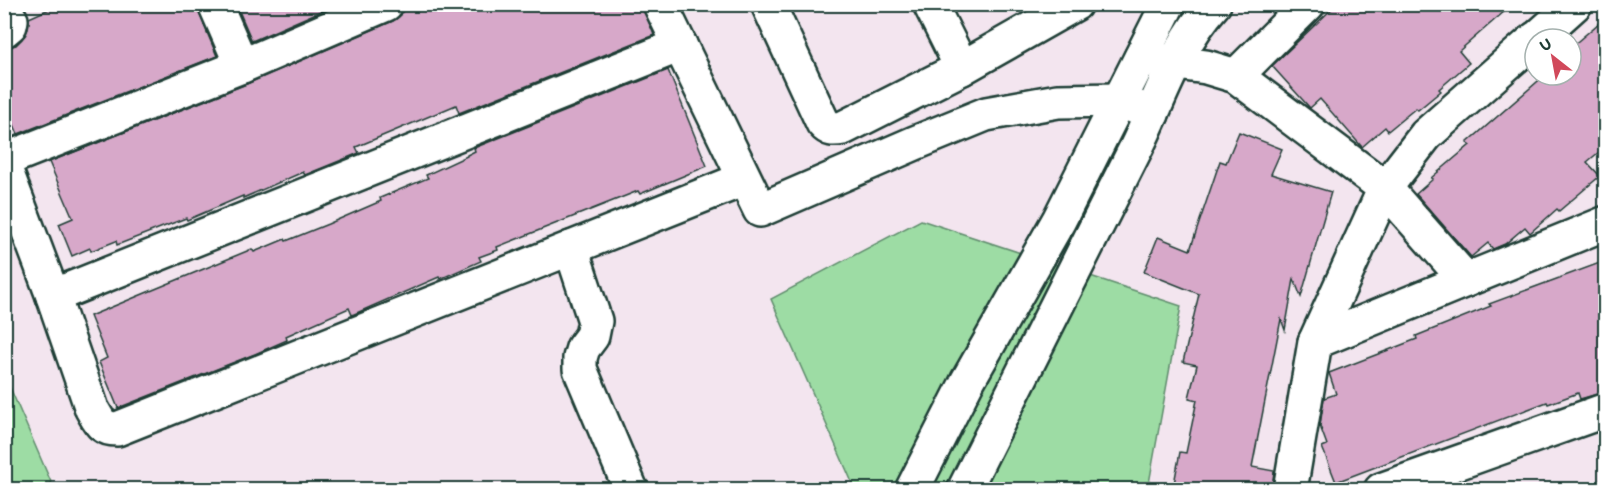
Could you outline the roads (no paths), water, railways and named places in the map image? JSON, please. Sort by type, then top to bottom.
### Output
[{"type":"street","points":[[215,4],[242,66]]},
{"type":"street","points":[[4,160],[242,66],[386,4]]},
{"type":"street","points":[[660,4],[759,210],[986,114],[1058,101],[1119,100],[1152,114]]},
{"type":"street","points":[[768,4],[823,123],[828,129],[843,128],[962,68],[1075,4]]},
{"type":"street","points":[[930,4],[962,68]]},
{"type":"street","points":[[912,489],[967,382],[1059,220],[1168,4]]},
{"type":"street","points":[[964,489],[1137,147],[1174,62],[1214,4]]},
{"type":"street","points":[[1236,76],[1308,4]]},
{"type":"street","points":[[1549,27],[1575,4]]},
{"type":"street","points":[[53,296],[680,45]]},
{"type":"street","points":[[1290,489],[1315,342],[1385,188],[1426,135],[1523,50]]},
{"type":"street","points":[[1140,58],[1206,67],[1236,76],[1385,188],[1466,280]]},
{"type":"street","points":[[4,166],[53,296],[92,409],[102,426],[108,429],[117,429],[744,179]]},
{"type":"street","points":[[1315,342],[1605,223]]},
{"type":"street","points":[[570,248],[595,321],[592,336],[580,358],[580,369],[631,489]]},
{"type":"street","points":[[1381,489],[1605,410]]}]
